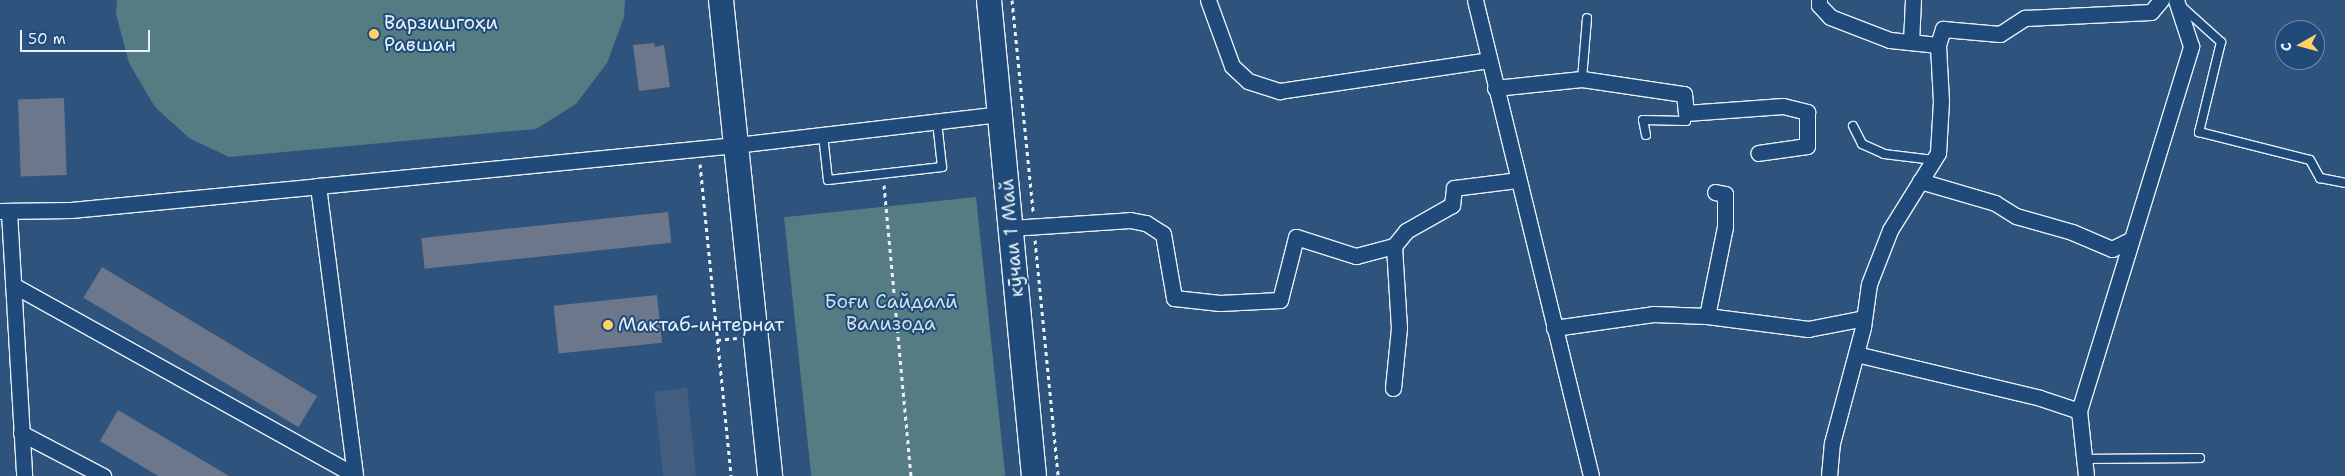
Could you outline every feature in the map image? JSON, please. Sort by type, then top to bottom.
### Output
[{"type":"main road","points":[[721,0],[770,476]]},
{"type":"main road","name":"кӯчаи 1 Май","points":[[989,0],[1034,476]]},
{"type":"street","points":[[1208,0],[1232,66],[1248,81],[1279,91],[1488,60]]},
{"type":"street","points":[[1475,0],[1488,60],[1591,476]]},
{"type":"street","points":[[1819,0],[1819,5],[1830,16],[1890,40],[1938,45]]},
{"type":"street","points":[[1911,42],[1913,0]]},
{"type":"street","points":[[1829,476],[1832,443],[1856,354],[1869,284],[1890,230],[1938,154],[1941,101],[1938,45],[1943,28],[2000,34],[2025,18],[2152,12],[2161,0]]},
{"type":"street","points":[[2086,476],[2079,411],[2128,241],[2191,46],[2178,2]]},
{"type":"street","points":[[1495,88],[1582,79],[1684,94],[1686,113],[1783,106],[1807,112],[1807,146],[1758,154]]},
{"type":"street","points":[[24,476],[12,285],[5,212],[71,210],[698,149],[1000,114]]},
{"type":"street","points":[[1011,228],[1130,220],[1146,223],[1163,234],[1174,298],[1220,303],[1280,300],[1296,237],[1356,256],[1394,246],[1406,231],[1452,205],[1454,188],[1518,180]]},
{"type":"street","points":[[1920,181],[1995,203],[2016,216],[2072,232],[2112,249],[2128,241]]},
{"type":"street","points":[[318,186],[355,476]]},
{"type":"street","points":[[1707,316],[1725,227],[1725,194],[1715,192]]},
{"type":"street","points":[[1393,388],[1398,328],[1394,246]]},
{"type":"street","points":[[12,285],[355,476]]},
{"type":"street","points":[[1554,328],[1653,314],[1707,316],[1808,329],[1864,318]]},
{"type":"street","points":[[1856,354],[2040,398],[2079,411]]},
{"type":"street","points":[[21,433],[103,476]]},
{"type":"lane","points":[[2178,2],[2221,42],[2199,132],[2310,160],[2320,178],[2345,183]]},
{"type":"lane","points":[[1582,79],[1587,18]]},
{"type":"lane","points":[[1646,135],[1643,120],[1686,121],[1686,113]]},
{"type":"lane","points":[[823,135],[828,180],[942,167],[937,122]]},
{"type":"lane","points":[[1853,126],[1862,144],[1884,154],[1934,160]]},
{"type":"lane","points":[[2083,459],[2200,458]]},
{"type":"path","points":[[698,149],[731,476]]},
{"type":"path","points":[[883,173],[911,476]]},
{"type":"shaded area","points":[[687,388],[696,476],[663,476],[654,391]]},
{"type":"green space","points":[[117,0],[625,0],[624,17],[607,63],[576,104],[536,129],[229,157],[189,138],[155,107],[129,63],[116,14]]},
{"type":"green space","name":"Боғи Сайдалӣ Вализода","points":[[976,197],[1005,475],[811,476],[784,217]]},
{"type":"building","points":[[654,43],[655,47],[664,45],[670,87],[639,91],[633,45]]},
{"type":"building","points":[[64,98],[67,175],[21,177],[18,100]]},
{"type":"building","points":[[668,212],[671,243],[425,269],[421,238]]},
{"type":"building","points":[[102,267],[317,396],[299,427],[83,298]]},
{"type":"building","name":"Мактаб-интернат","points":[[657,295],[662,343],[559,354],[554,306]]},
{"type":"building","points":[[118,410],[229,476],[158,476],[100,441]]},
{"type":"place","name":"Варзишгоҳи Равшан","points":[[374,34]]},
{"type":"place","name":"Мактаб-интернат","points":[[608,325]]}]
